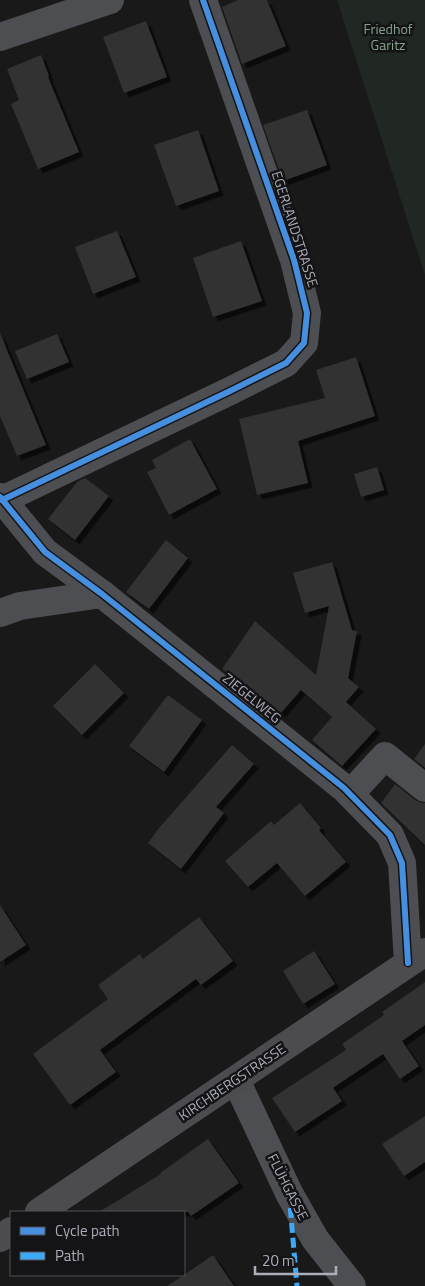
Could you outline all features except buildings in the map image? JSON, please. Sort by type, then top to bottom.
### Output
[{"type":"street","points":[[0,36],[110,0]]},
{"type":"street","name":"EGERLANDSTRASSE","points":[[1,498],[230,392],[286,363],[304,342],[308,313],[294,260],[203,0]]},
{"type":"street","name":"ZIEGELWEG","points":[[1,498],[46,552],[102,594],[344,788],[390,835],[402,863],[416,958]]},
{"type":"street","points":[[0,614],[20,606],[102,594]]},
{"type":"street","points":[[350,794],[385,756],[425,788]]},
{"type":"street","name":"KIRCHBERGSTRASSE","points":[[40,1211],[416,958]]},
{"type":"street","name":"FLÜHGASSE","points":[[236,1080],[289,1193],[315,1239],[352,1286]]},
{"type":"green space","name":"Friedhof Garitz","points":[[337,0],[425,0],[425,275]]},
{"type":"marked path","points":[[289,1193],[297,1286]]},
{"type":"cycle path","points":[[2,500],[286,363],[304,343],[307,313],[294,260],[203,0]]},
{"type":"cycle path","points":[[0,497],[45,552],[102,594],[344,788],[390,835],[402,863],[408,963]]}]
